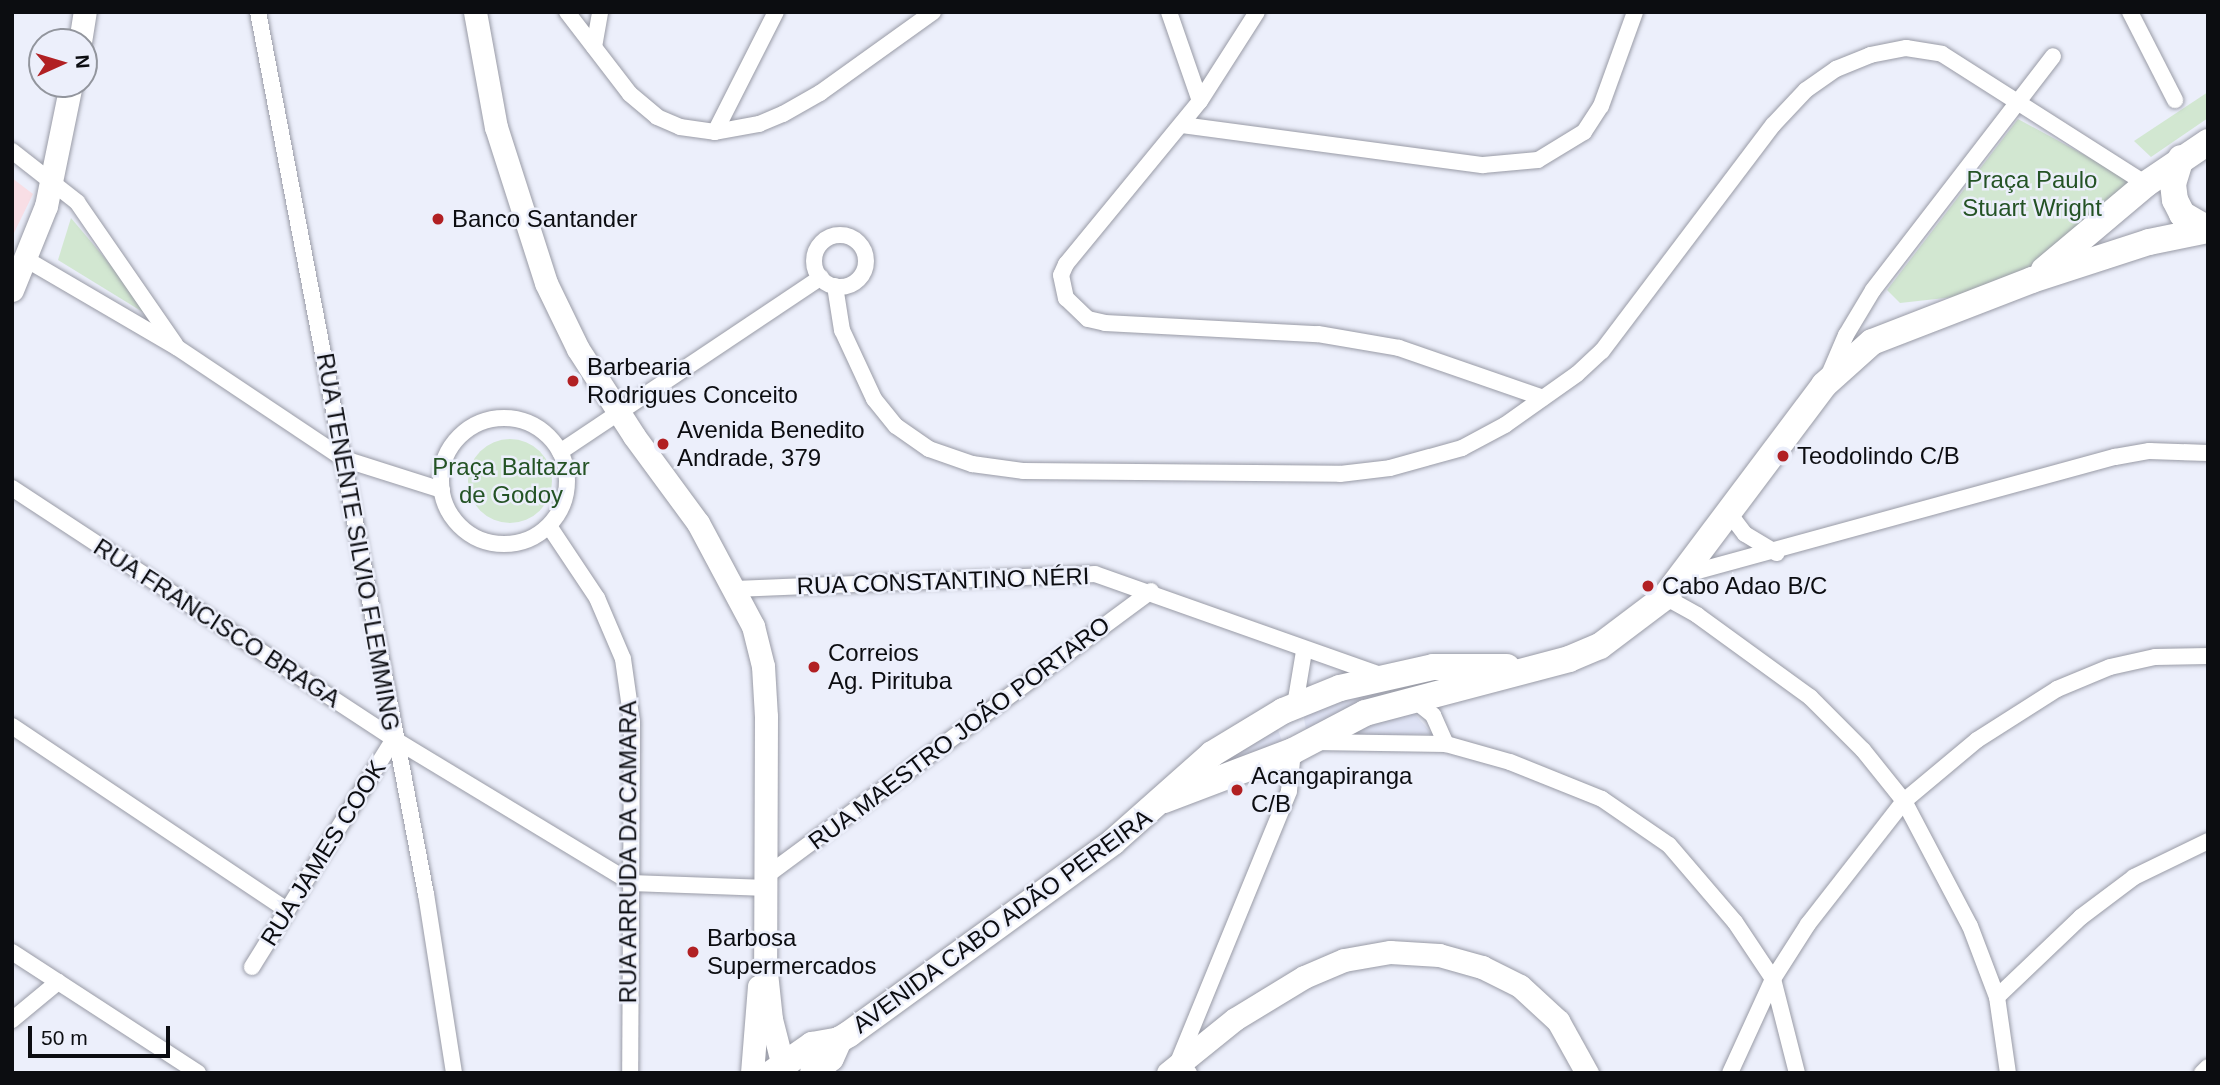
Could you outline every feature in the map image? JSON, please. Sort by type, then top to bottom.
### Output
[{"type":"main road","points":[[475,12],[496,127],[546,283],[578,349],[698,523],[737,589],[763,666],[765,963],[779,1069]]},
{"type":"main road","points":[[12,289],[51,181],[68,98]]},
{"type":"main road","name":"AVENIDA CABO ADÃO PEREIRA","points":[[2032,280],[2146,184],[2208,142]]},
{"type":"main road","points":[[2181,158],[2173,184],[2175,200],[2182,214],[2208,230]]},
{"type":"main road","name":"AVENIDA CABO ADÃO PEREIRA","points":[[1164,800],[1302,746],[1366,713],[1600,646],[1665,597],[1824,386],[1853,355],[1895,329],[2032,280],[2149,242],[2208,230]]},
{"type":"main road","name":"AVENIDA CABO ADÃO PEREIRA","points":[[779,1069],[811,1045],[839,1040],[1113,842],[1164,800],[1212,754],[1295,705],[1387,677],[1433,667],[1526,668]]},
{"type":"main road","points":[[1387,677],[1413,699]]},
{"type":"main road","points":[[1295,705],[1288,728],[1302,746]]},
{"type":"main road","points":[[1178,1071],[1235,1019],[1304,977],[1344,960],[1390,952],[1439,955],[1482,967],[1520,986],[1558,1021],[1587,1073]]},
{"type":"main road","points":[[752,1073],[756,996],[765,963]]},
{"type":"main road","name":"AVENIDA CABO ADÃO PEREIRA","points":[[813,1073],[831,1059],[839,1040]]},
{"type":"street","name":"RUA TENENTE SILVIO FLEMMING","points":[[258,12],[344,459],[394,739],[426,894],[454,1073]]},
{"type":"street","points":[[567,12],[630,94],[657,117],[680,127],[715,132],[759,124],[782,114],[820,93],[933,12]]},
{"type":"street","points":[[594,47],[600,12]]},
{"type":"street","points":[[715,132],[776,12]]},
{"type":"street","points":[[1169,12],[1200,102]]},
{"type":"street","points":[[1257,12],[1200,102],[1066,264],[1062,288],[1076,311],[1105,323],[1318,334],[1399,348],[1544,397]]},
{"type":"street","points":[[1182,125],[1483,165],[1538,160],[1584,132],[1601,106],[1635,12]]},
{"type":"street","points":[[2130,12],[2175,100]]},
{"type":"street","points":[[835,286],[842,330],[874,399],[896,426],[929,449],[972,464],[1023,471],[1340,474],[1390,468],[1462,448],[1544,397],[1602,351],[1773,125],[1806,90],[1836,69],[1870,55],[1924,49],[1942,54],[2017,105],[2146,184]]},
{"type":"street","points":[[1824,386],[1846,335],[1873,290],[2053,55]]},
{"type":"street","points":[[12,151],[77,202],[178,348]]},
{"type":"street","points":[[837,235],[854,239],[865,253],[864,270],[853,284],[835,286],[821,277],[815,260],[821,243],[837,235]]},
{"type":"street","points":[[24,258],[178,348],[344,459],[442,490]]},
{"type":"street","points":[[560,452],[618,410],[821,277]]},
{"type":"street","points":[[506,417],[528,422],[547,434],[560,452],[567,491],[549,526],[516,544],[483,541],[455,521],[442,490],[442,468],[450,447],[465,431],[485,421],[506,417]]},
{"type":"street","points":[[1682,575],[1777,553],[2115,457],[2149,451],[2208,453]]},
{"type":"street","name":"RUA FRANCISCO BRAGA","points":[[12,488],[394,739],[632,883],[766,882]]},
{"type":"street","points":[[1729,513],[1745,534],[1777,553]]},
{"type":"street","name":"RUA ARRUDA DA CAMARA","points":[[549,526],[597,598],[623,659],[632,722],[630,1073]]},
{"type":"street","name":"RUA CONSTANTINO NÉRI","points":[[737,589],[1064,573],[1095,574],[1151,590],[1304,651],[1387,677]]},
{"type":"street","name":"RUA MAESTRO JOÃO PORTARO","points":[[766,882],[1151,590]]},
{"type":"street","points":[[1665,597],[1697,614],[1810,697],[1863,750],[1904,801],[1970,926],[1997,997],[2008,1073]]},
{"type":"street","points":[[1295,705],[1304,651]]},
{"type":"street","points":[[1730,1073],[1773,979],[1845,874],[1904,801],[1977,740],[2057,689],[2110,667],[2143,660],[2208,656]]},
{"type":"street","points":[[1413,699],[1433,715],[1446,744]]},
{"type":"street","points":[[12,726],[287,910]]},
{"type":"street","name":"RUA JAMES COOK","points":[[252,967],[394,739]]},
{"type":"street","points":[[1178,1071],[1289,791],[1302,746],[1446,744],[1566,782],[1602,799],[1669,845],[1707,885],[1773,979],[1797,1073]]},
{"type":"street","points":[[1997,997],[2081,917],[2134,877],[2208,841]]},
{"type":"street","points":[[12,952],[198,1073]]},
{"type":"street","points":[[12,1020],[58,982]]},
{"type":"street","points":[[2202,1073],[2208,1067]]},
{"type":"shaded area","points":[[12,178],[33,194],[12,237]]},
{"type":"shaded area","points":[[1379,681],[1382,697],[1307,735],[1303,713]]},
{"type":"shaded area","points":[[1413,712],[1432,734],[1341,737],[1399,714]]},
{"type":"shaded area","points":[[1277,727],[1282,741],[1266,752],[1199,780],[1228,755]]},
{"type":"green space","points":[[2208,92],[2208,118],[2151,157],[2134,141]]},
{"type":"green space","name":"Praça Paulo Stuart Wright","points":[[2018,119],[2140,185],[2035,267],[1963,296],[1900,303],[1887,290]]},
{"type":"green space","points":[[71,218],[159,322],[58,260]]},
{"type":"green space","name":"Praça Baltazar de Godoy","points":[[510,439],[533,446],[545,458],[552,481],[545,504],[533,516],[510,523],[487,516],[475,504],[468,481],[475,458],[487,446]]},
{"type":"place","name":"Banco Santander","points":[[438,219]]},
{"type":"place","name":"Barbearia Rodrigues Conceito","points":[[573,381]]},
{"type":"place","name":"Avenida Benedito Andrade, 379","points":[[663,444]]},
{"type":"place","name":"Teodolindo C/B","points":[[1783,456]]},
{"type":"place","name":"Cabo Adao B/C","points":[[1648,586]]},
{"type":"place","name":"Correios Ag. Pirituba","points":[[814,667]]},
{"type":"place","name":"Acangapiranga C/B","points":[[1237,790]]},
{"type":"place","name":"Barbosa Supermercados","points":[[693,952]]}]
